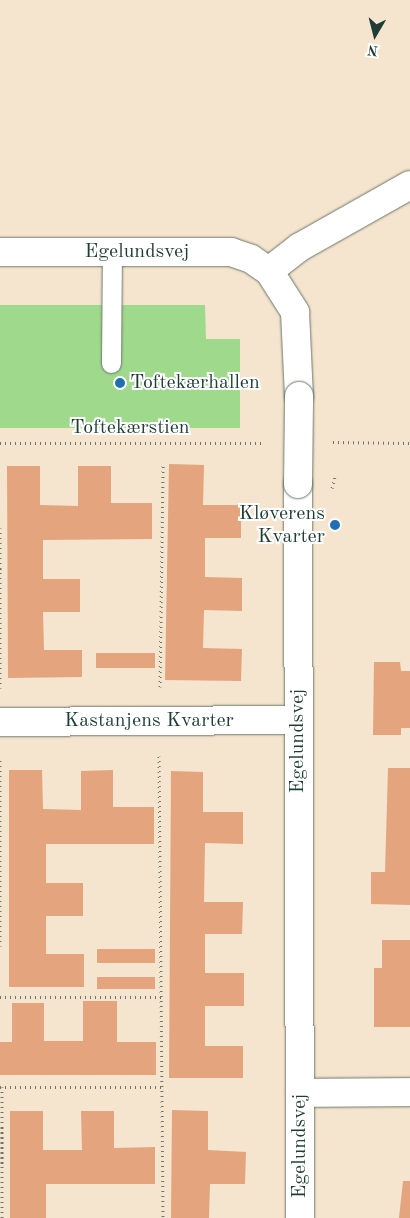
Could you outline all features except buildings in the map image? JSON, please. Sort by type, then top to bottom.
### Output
[{"type":"street","points":[[269,271],[300,247],[410,185]]},
{"type":"street","name":"Egelundsvej","points":[[0,252],[231,252],[269,271],[295,312],[299,396],[300,1218]]},
{"type":"street","name":"Kastanjens Kvarter","points":[[0,722],[298,720]]},
{"type":"street","points":[[300,1093],[410,1092]]},
{"type":"lane","points":[[111,363],[112,252]]},
{"type":"path","name":"Toftekærstien","points":[[0,443],[260,443]]},
{"type":"path","points":[[163,462],[159,721],[163,1218]]},
{"type":"path","points":[[0,997],[161,997]]},
{"type":"path","points":[[2,1218],[1,1088],[161,1087]]},
{"type":"green space","name":"Toftekærhallen","points":[[0,305],[205,305],[206,339],[240,339],[240,428],[0,428]]},
{"type":"place","name":"Toftekærhallen","points":[[120,383]]},
{"type":"place","name":"Kløverens Kvarter","points":[[335,525]]}]
